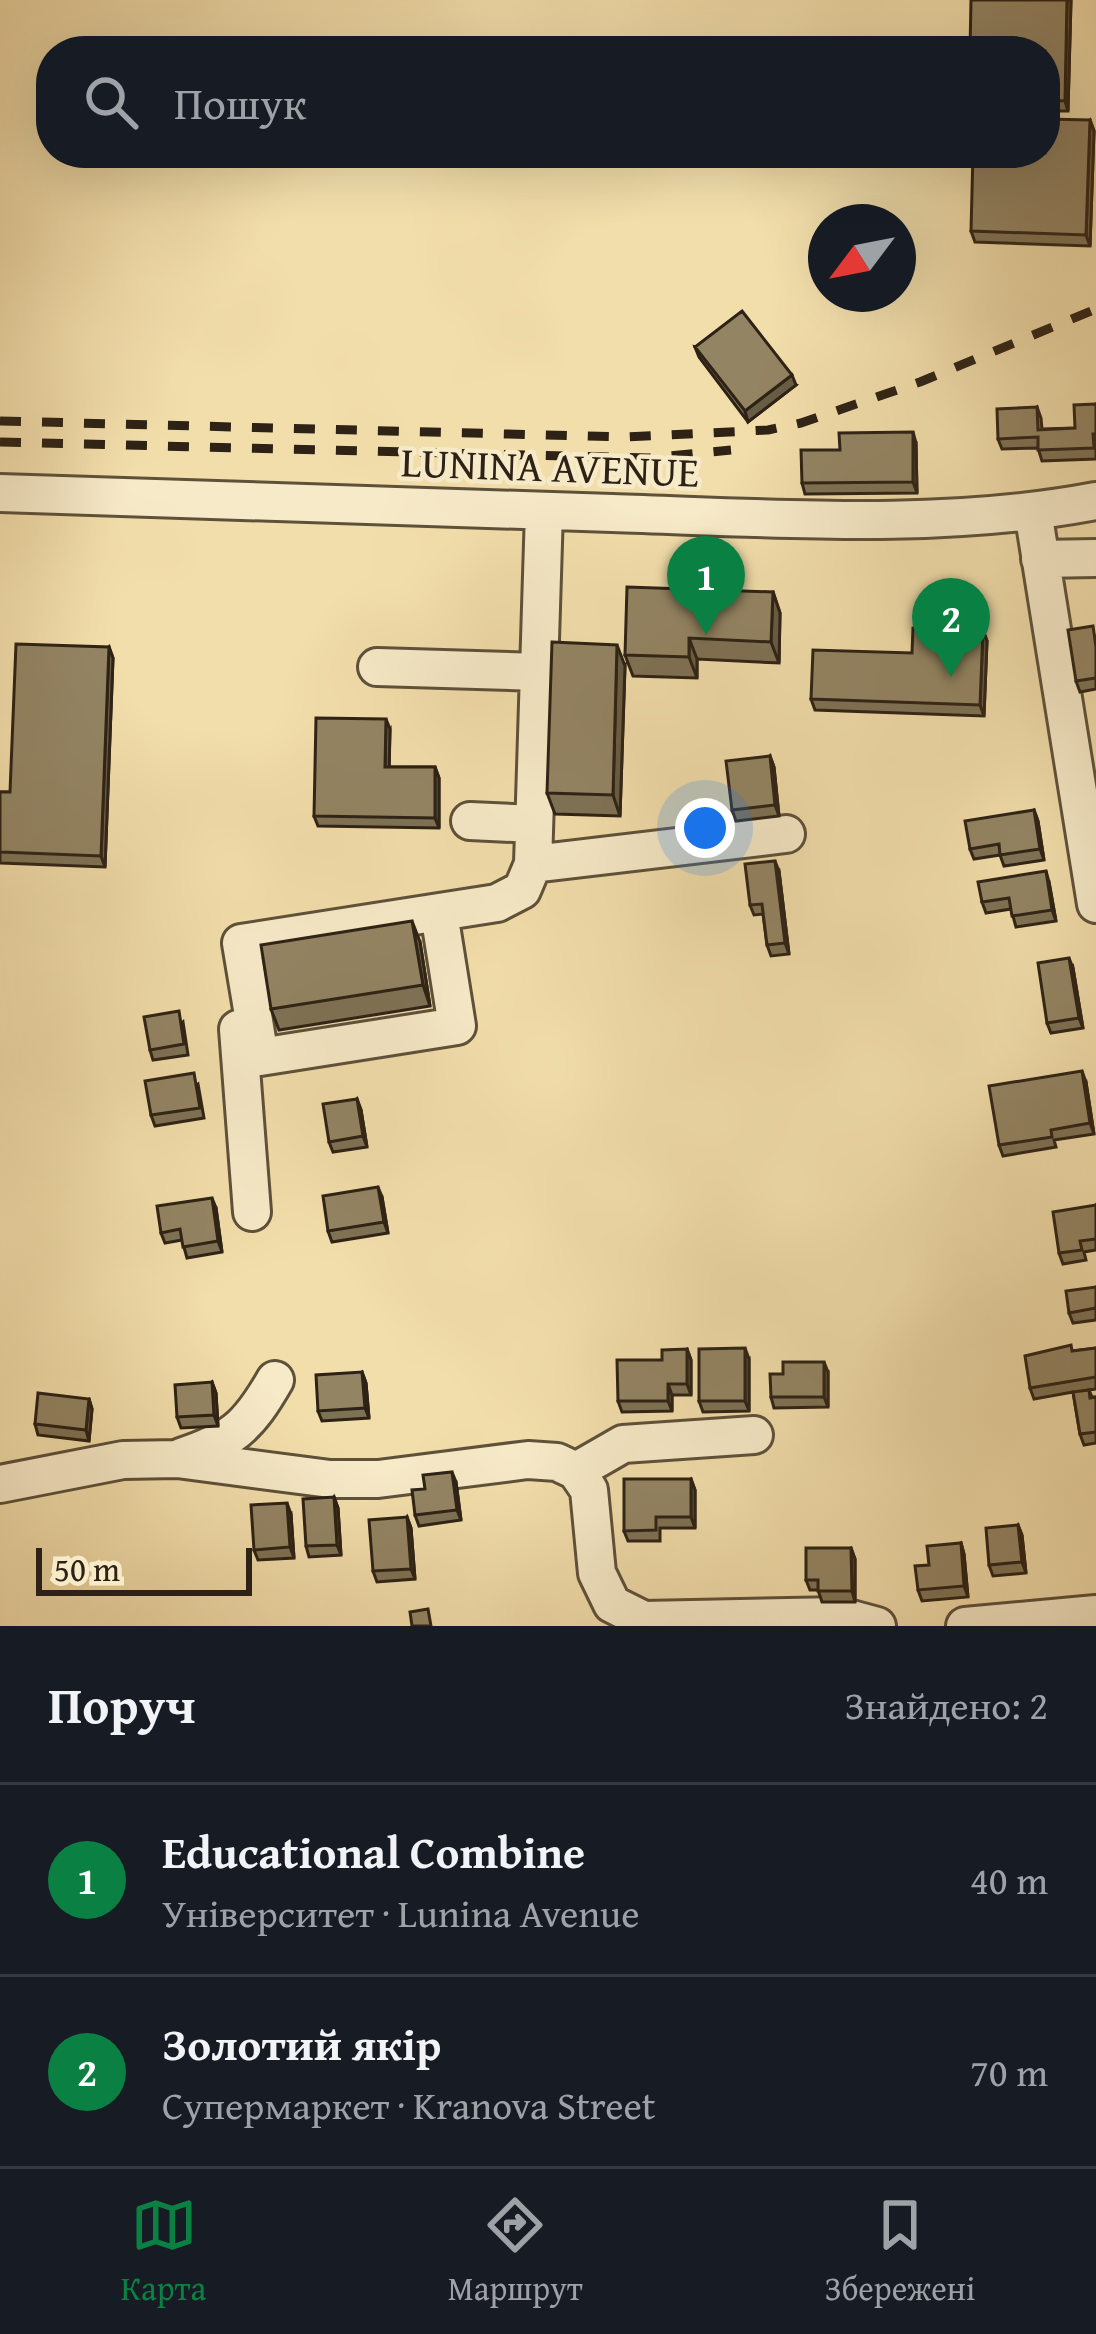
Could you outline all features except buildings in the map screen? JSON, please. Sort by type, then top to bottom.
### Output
[{"type":"street","name":"LUNINA AVENUE","points":[[0,493],[765,518],[899,518],[1033,511],[1096,501]]},
{"type":"street","points":[[241,943],[511,899],[530,878],[544,511]]},
{"type":"street","points":[[1033,511],[1096,904]]},
{"type":"street","points":[[1040,560],[1096,558]]},
{"type":"street","points":[[377,667],[539,672]]},
{"type":"street","points":[[470,821],[534,824]]},
{"type":"street","points":[[533,864],[786,834]]},
{"type":"street","points":[[241,943],[260,1057],[282,1054],[457,1026],[439,913]]},
{"type":"street","points":[[241,943],[233,965],[253,1212]]},
{"type":"street","points":[[177,1459],[222,1444],[253,1418],[275,1380]]},
{"type":"street","points":[[576,1472],[623,1444],[754,1435]]},
{"type":"street","points":[[0,1484],[123,1460],[177,1459],[330,1479],[378,1479],[528,1460],[557,1462],[576,1472],[589,1490],[597,1573],[612,1604],[644,1620],[840,1616],[877,1626]]},
{"type":"street","points":[[965,1626],[1096,1613]]},
{"type":"railway","points":[[0,421],[626,437],[768,430],[920,382],[1096,309]]},
{"type":"railway","points":[[0,442],[649,458],[731,450]]},
{"type":"place","name":"Educational Combine","points":[[706,635]]},
{"type":"place","name":"Золотий якір","points":[[951,677]]}]
